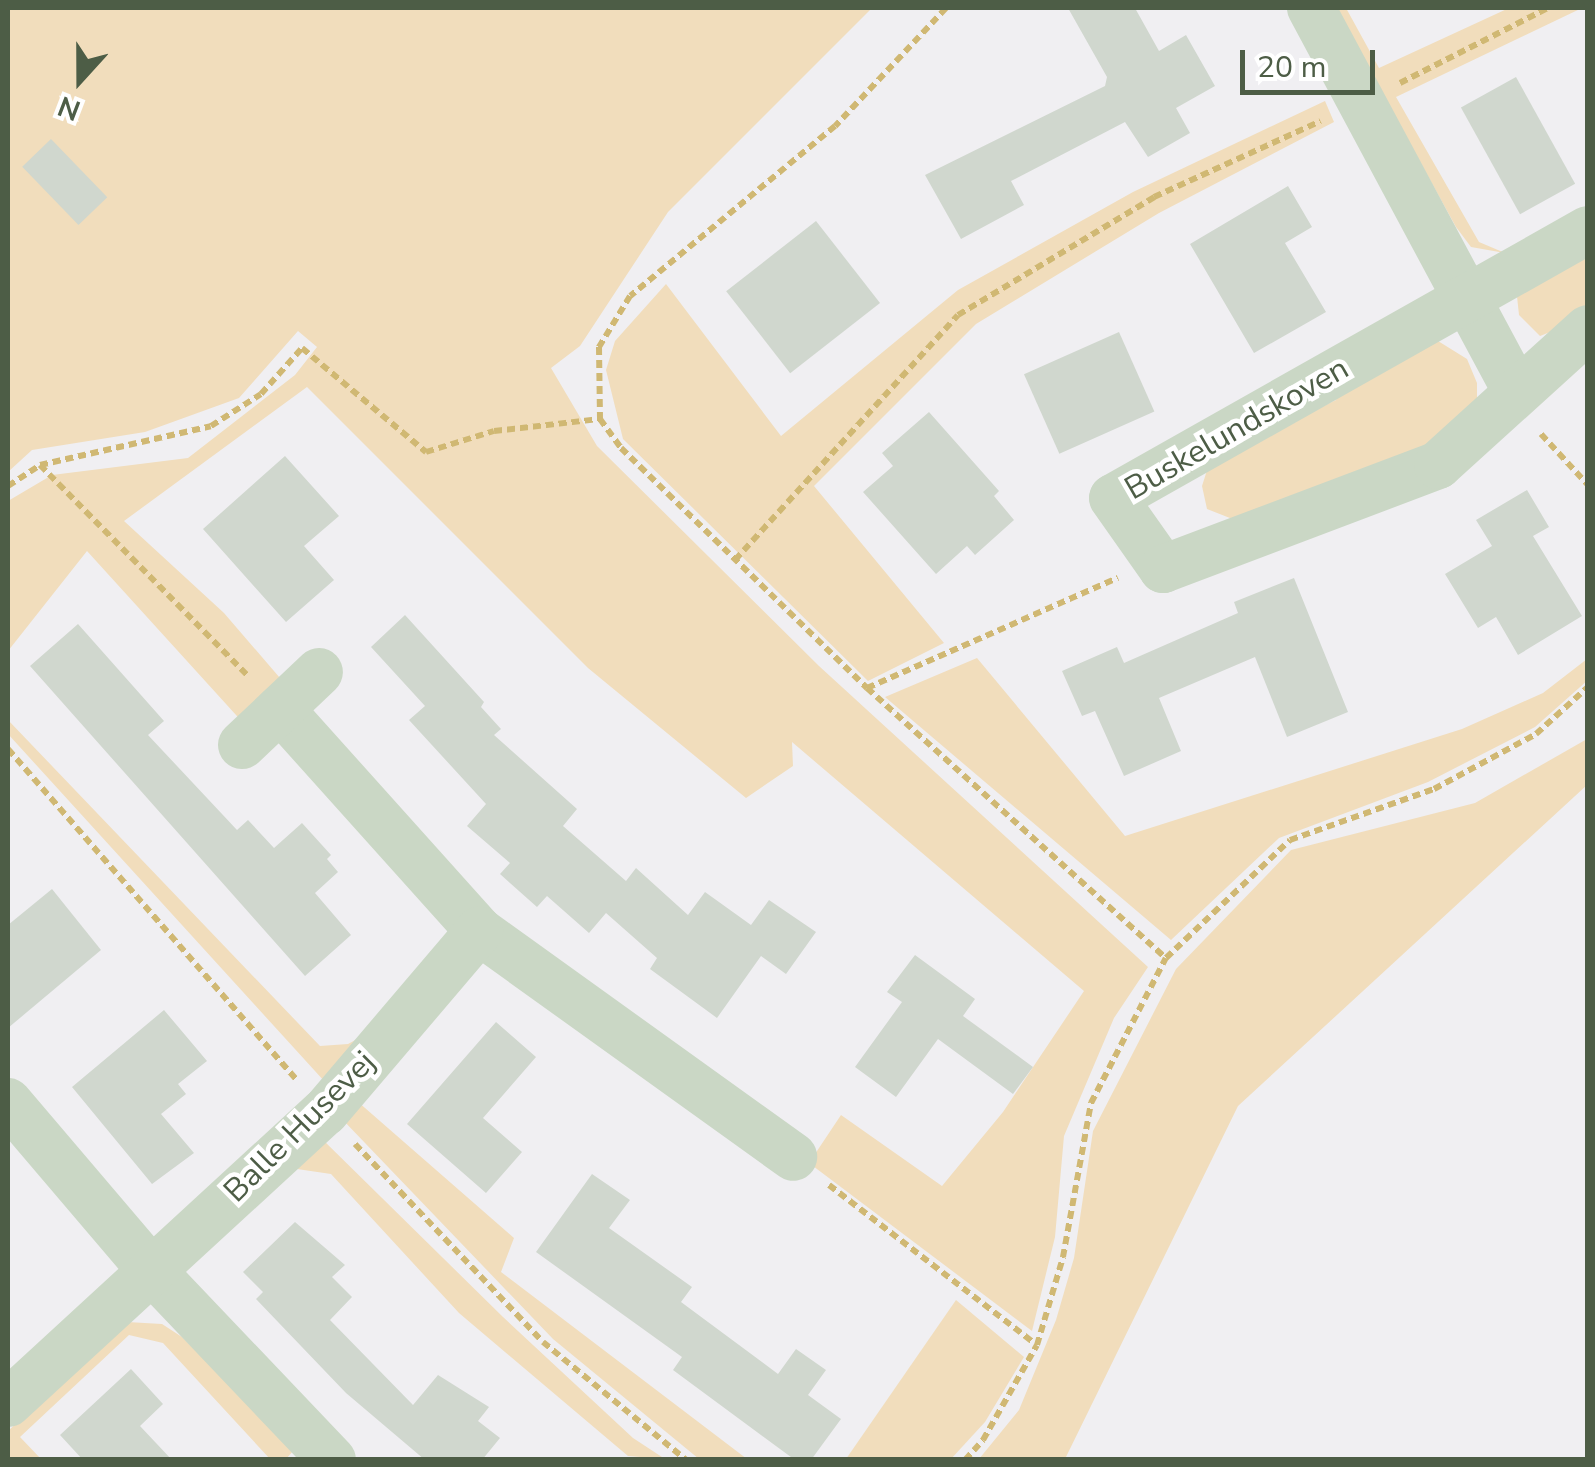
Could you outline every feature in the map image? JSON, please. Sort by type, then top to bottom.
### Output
[{"type":"street","points":[[1311,8],[1470,296],[1516,390]]},
{"type":"street","name":"Buskelundskoven","points":[[1163,569],[1113,498],[1588,230]]},
{"type":"street","points":[[1163,569],[1438,465],[1516,390],[1588,329]]},
{"type":"street","points":[[242,745],[320,672]]},
{"type":"street","points":[[280,709],[479,931],[793,1157]]},
{"type":"street","name":"Balle Husevej","points":[[8,1403],[325,1112],[479,931]]},
{"type":"street","points":[[8,1102],[152,1270],[332,1460]]},
{"type":"path","points":[[946,8],[835,126],[630,296],[599,347],[600,420],[735,560],[867,688],[1166,958]]},
{"type":"path","points":[[735,560],[958,315],[1154,197],[1363,102],[1548,8]]},
{"type":"path","points":[[8,486],[40,466],[158,444],[211,426],[261,394],[302,348],[426,452],[494,431],[600,420]]},
{"type":"path","points":[[1516,390],[1528,420],[1588,485]]},
{"type":"path","points":[[40,466],[280,709]]},
{"type":"path","points":[[867,688],[1122,576],[1163,569]]},
{"type":"path","points":[[964,1460],[983,1440],[1037,1345],[1063,1257],[1091,1102],[1166,958],[1290,840],[1434,789],[1536,734],[1588,687]]},
{"type":"path","points":[[793,1157],[1037,1345]]},
{"type":"shaded area","points":[[8,8],[872,8],[668,212],[580,346],[551,368],[597,446],[819,666],[1148,967],[1114,1018],[1064,1136],[1055,1237],[1032,1331],[809,1163],[841,1115],[942,1186],[1003,1112],[1084,991],[792,742],[793,766],[746,798],[588,668],[307,387],[124,521],[224,613],[286,685],[246,726],[87,551],[8,651],[8,501],[52,475],[188,458],[295,375],[317,347],[298,331],[239,398],[145,432],[32,450],[8,472]]},
{"type":"shaded area","points":[[1335,8],[1346,8],[1379,68],[1509,8],[1582,8],[1396,97],[1479,242],[1505,253],[1471,247],[1456,227]]},
{"type":"shaded area","points":[[1325,101],[1334,122],[1159,213],[976,324],[814,486],[944,643],[868,681],[623,439],[606,370],[615,341],[666,284],[781,436],[958,290],[1133,192]]},
{"type":"shaded area","points":[[1575,256],[1587,260],[1587,305],[1578,321],[1540,336],[1519,315],[1516,287]]},
{"type":"shaded area","points":[[1438,341],[1467,359],[1477,383],[1477,412],[1453,437],[1235,520],[1207,509],[1202,486],[1210,461],[1336,400],[1342,382]]},
{"type":"shaded area","points":[[977,658],[1125,836],[1462,729],[1543,693],[1587,659],[1588,680],[1535,727],[1428,782],[1279,838],[1171,940],[885,697]]},
{"type":"shaded area","points":[[8,720],[320,1046],[348,1044],[370,1032],[325,1082],[8,734]]},
{"type":"shaded area","points":[[1587,739],[1587,785],[1238,1106],[1065,1459],[979,1459],[1019,1410],[1056,1320],[1074,1258],[1093,1131],[1176,969],[1291,850],[1475,803]]},
{"type":"shaded area","points":[[357,1101],[514,1238],[501,1272],[747,1459],[699,1459],[553,1339],[342,1119]]},
{"type":"shaded area","points":[[320,1137],[503,1317],[633,1438],[665,1459],[628,1456],[459,1313],[331,1174],[297,1169]]},
{"type":"shaded area","points":[[956,1300],[1024,1357],[985,1422],[951,1459],[846,1459]]},
{"type":"shaded area","points":[[127,1322],[162,1324],[182,1337],[294,1450],[286,1459],[270,1459],[163,1343],[129,1335],[20,1437],[41,1459],[8,1460],[8,1431]]},
{"type":"building","points":[[1068,8],[1135,8],[1159,51],[1186,35],[1215,86],[1176,108],[1190,133],[1148,157],[1125,122],[1011,181],[1024,205],[961,239],[925,175],[1105,86],[1107,77]]},
{"type":"building","points":[[1516,77],[1575,184],[1520,214],[1461,108]]},
{"type":"building","points":[[51,139],[107,197],[78,225],[22,167]]},
{"type":"building","points":[[1288,186],[1312,227],[1285,243],[1326,312],[1254,353],[1190,244]]},
{"type":"building","points":[[816,221],[880,303],[790,373],[726,291]]},
{"type":"building","points":[[1119,332],[1154,411],[1059,454],[1024,374]]},
{"type":"building","points":[[929,412],[999,491],[994,496],[1014,520],[975,555],[967,546],[936,574],[863,492],[893,466],[882,453]]},
{"type":"building","points":[[285,456],[339,516],[304,546],[334,580],[286,622],[203,529]]},
{"type":"building","points":[[1527,490],[1549,527],[1533,536],[1582,616],[1518,655],[1496,617],[1478,628],[1445,574],[1492,546],[1476,520]]},
{"type":"building","points":[[1294,578],[1348,712],[1287,737],[1255,657],[1159,698],[1181,751],[1124,776],[1095,711],[1082,716],[1062,671],[1117,647],[1124,663],[1238,613],[1234,602]]},
{"type":"building","points":[[405,615],[484,702],[481,707],[501,729],[494,735],[577,809],[563,826],[626,881],[636,868],[688,915],[705,892],[751,925],[769,900],[816,932],[786,974],[761,956],[717,1018],[650,969],[657,958],[606,913],[589,933],[547,896],[537,907],[500,874],[510,863],[467,826],[486,804],[409,720],[425,706],[371,647]]},
{"type":"building","points":[[78,624],[164,721],[148,735],[237,830],[248,820],[274,848],[302,823],[331,855],[327,859],[338,872],[315,893],[351,935],[305,976],[30,666]]},
{"type":"building","points":[[52,889],[101,950],[8,1028],[8,925]]},
{"type":"building","points":[[915,955],[975,999],[963,1016],[1033,1067],[1013,1094],[938,1039],[896,1097],[855,1067],[902,1002],[887,992]]},
{"type":"building","points":[[164,1010],[207,1061],[178,1084],[186,1094],[161,1114],[194,1153],[152,1184],[72,1087]]},
{"type":"building","points":[[496,1022],[536,1057],[483,1118],[522,1152],[486,1193],[407,1124]]},
{"type":"building","points":[[592,1174],[630,1200],[609,1228],[692,1287],[681,1302],[778,1374],[796,1349],[826,1370],[808,1395],[841,1419],[811,1460],[795,1460],[673,1370],[682,1357],[536,1252]]},
{"type":"building","points":[[295,1222],[345,1265],[332,1277],[352,1297],[330,1320],[413,1405],[438,1375],[489,1407],[478,1421],[500,1438],[482,1460],[425,1460],[346,1393],[256,1299],[263,1292],[243,1272]]},
{"type":"building","points":[[131,1369],[163,1404],[140,1426],[172,1460],[83,1460],[60,1435]]}]
